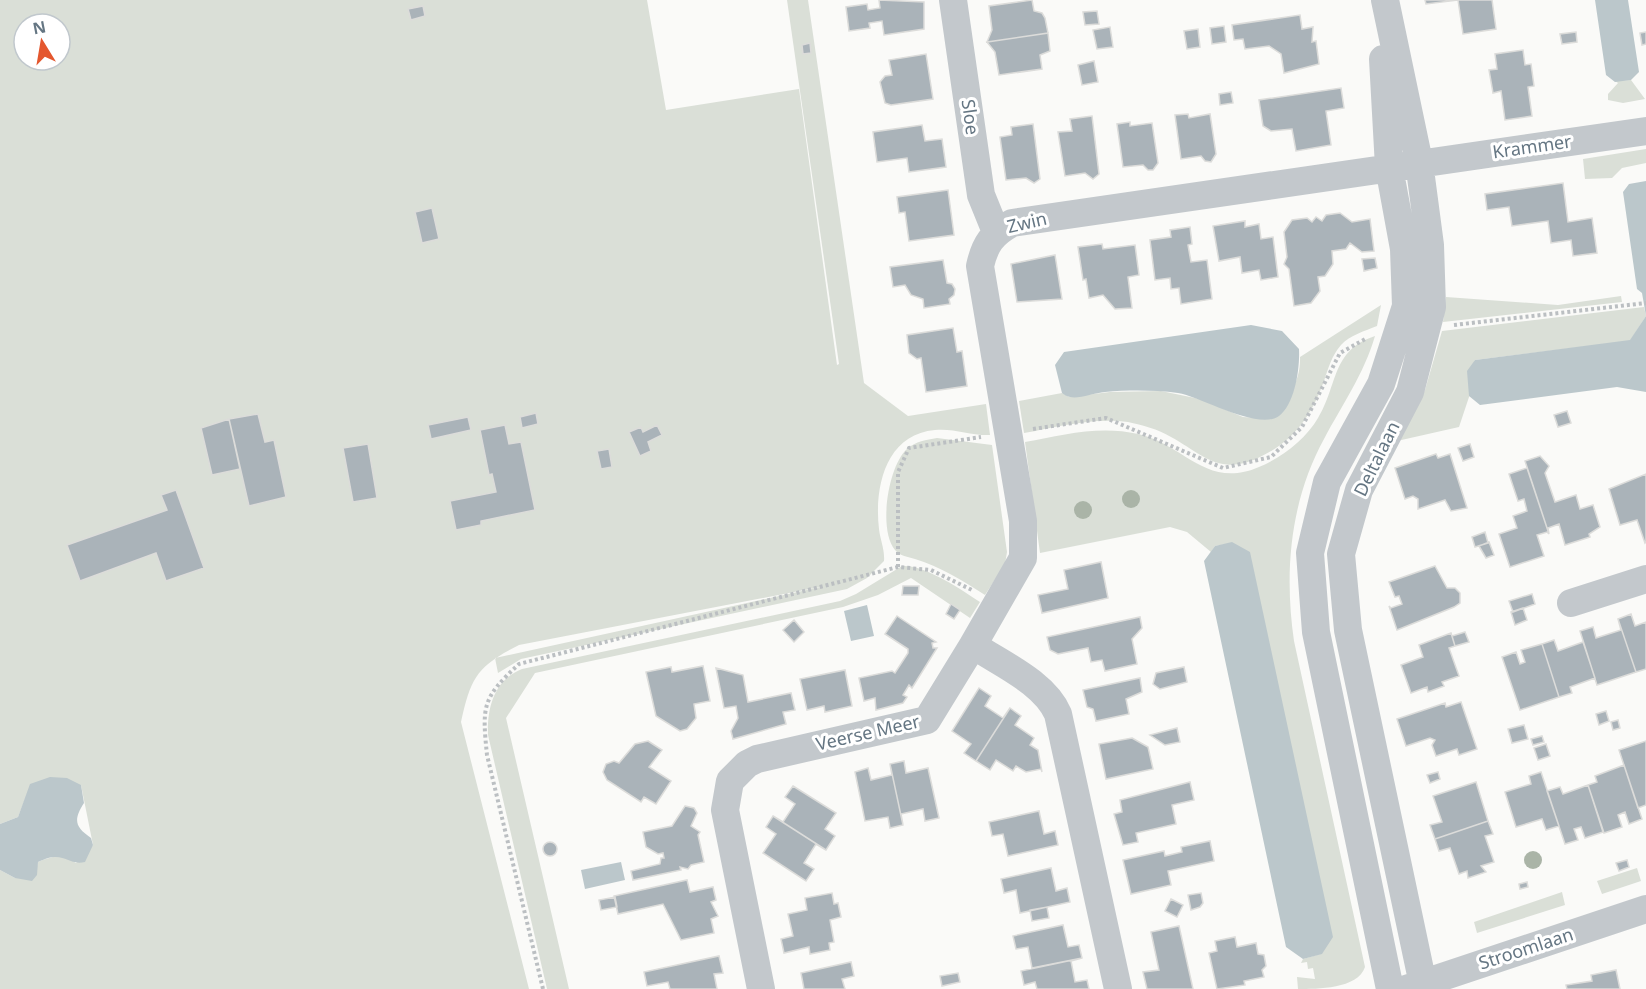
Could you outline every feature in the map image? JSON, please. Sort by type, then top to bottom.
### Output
[{"type":"street","name":"Sloe","points":[[953,0],[981,195],[996,232]]},
{"type":"street","name":"Deltalaan","points":[[1379,0],[1389,167],[1404,249],[1406,306],[1413,327],[1410,392],[1359,490],[1341,554],[1348,630],[1418,987]]},
{"type":"street","name":"Deltalaan","points":[[1385,0],[1419,162],[1430,245],[1432,307],[1413,327],[1328,482],[1310,553],[1316,633],[1390,989]]},
{"type":"street","name":"Krammer","points":[[1419,162],[1646,131]]},
{"type":"street","name":"Zwin","points":[[973,645],[1023,558],[1023,521],[1010,432],[980,266],[984,247],[996,232],[1012,223],[1419,162]]},
{"type":"street","points":[[1571,603],[1646,579]]},
{"type":"street","points":[[973,645],[1040,690],[1052,700],[1058,714],[1118,989]]},
{"type":"street","name":"Veerse Meer","points":[[761,989],[728,828],[726,799],[730,781],[742,768],[757,759],[927,720],[973,645]]},
{"type":"street","name":"Stroomlaan","points":[[1418,987],[1646,909]]},
{"type":"path","points":[[898,567],[898,472],[909,448],[1106,418],[1223,468],[1271,457],[1302,428],[1341,353],[1369,337],[1413,327],[1646,303]]},
{"type":"path","points":[[543,989],[487,755],[483,716],[495,686],[519,664],[898,567],[931,570],[999,603]]},
{"type":"shaded area","points":[[0,0],[647,0],[666,110],[799,89],[837,365],[839,364],[787,0],[808,0],[864,383],[908,416],[986,404],[990,435],[935,430],[918,434],[905,441],[894,452],[887,465],[879,496],[879,529],[884,561],[867,578],[847,589],[521,659],[498,673],[495,659],[478,674],[468,694],[461,722],[529,989],[0,989],[0,870],[15,878],[36,869],[38,862],[48,858],[62,857],[76,863],[93,845],[81,785],[31,784],[18,817],[0,824]],"holes":[[[825,586],[497,658],[519,645]]]},
{"type":"shaded area","points":[[1595,0],[1628,0],[1639,72],[1631,80],[1615,82],[1606,75]]},
{"type":"shaded area","points":[[1631,80],[1645,99],[1623,103],[1608,100],[1608,94],[1618,83],[1615,81]]},
{"type":"shaded area","points":[[1646,149],[1646,163],[1622,168],[1612,178],[1585,179],[1583,159]]},
{"type":"shaded area","points":[[1646,181],[1646,316],[1642,293],[1637,289],[1623,192],[1629,184]]},
{"type":"shaded area","points":[[1621,296],[1622,302],[1443,322],[1446,297],[1558,305]]},
{"type":"shaded area","points":[[1381,305],[1377,326],[1349,339],[1338,349],[1313,406],[1299,427],[1281,444],[1258,458],[1232,465],[1222,464],[1202,456],[1161,432],[1128,422],[1088,422],[1024,433],[1019,401],[1062,393],[1069,397],[1110,392],[1161,391],[1200,399],[1243,417],[1272,419],[1296,383],[1300,357]]},
{"type":"shaded area","points":[[1644,307],[1646,316],[1630,341],[1475,360],[1468,378],[1470,394],[1459,427],[1397,441],[1425,390],[1442,331]]},
{"type":"shaded area","points":[[1646,316],[1646,392],[1617,387],[1480,405],[1469,396],[1467,371],[1475,360],[1630,340]]},
{"type":"shaded area","points":[[1251,325],[1282,331],[1299,349],[1299,366],[1293,395],[1279,416],[1258,419],[1244,416],[1178,393],[1123,391],[1068,397],[1062,393],[1055,365],[1064,352]]},
{"type":"shaded area","points":[[1375,336],[1365,363],[1324,439],[1304,487],[1292,537],[1290,563],[1294,641],[1365,967],[1361,974],[1346,984],[1326,988],[1298,989],[1297,977],[1315,979],[1313,968],[1308,969],[1307,962],[1301,963],[1303,959],[1320,954],[1233,543],[1215,546],[1211,552],[1187,532],[1170,527],[1040,553],[1025,442],[1081,432],[1124,431],[1154,439],[1210,469],[1224,473],[1240,473],[1276,458],[1307,433],[1318,418],[1338,370],[1350,350]]},
{"type":"shaded area","points":[[937,438],[992,445],[1007,552],[1005,564],[985,595],[943,570],[899,554],[890,541],[886,514],[890,483],[900,457],[910,446]]},
{"type":"shaded area","points":[[1232,542],[1250,552],[1333,937],[1322,954],[1303,959],[1286,947],[1204,561],[1215,546]]},
{"type":"shaded area","points":[[902,566],[911,566],[932,573],[980,602],[970,618],[911,578],[878,595],[843,607],[535,673],[506,718],[569,989],[547,989],[488,735],[491,705],[505,680],[522,669],[840,601]]},
{"type":"shaded area","points":[[867,605],[874,636],[851,641],[844,611]]},
{"type":"shaded area","points":[[50,777],[67,778],[81,785],[84,803],[78,814],[77,823],[91,838],[93,845],[85,862],[73,862],[60,857],[47,858],[38,862],[37,875],[32,881],[15,878],[0,870],[0,824],[18,817],[30,784]]},
{"type":"shaded area","points":[[621,862],[625,880],[585,889],[581,870]]},
{"type":"shaded area","points":[[1637,868],[1641,881],[1602,894],[1597,881]]},
{"type":"shaded area","points":[[1562,892],[1565,905],[1477,933],[1474,922]]},
{"type":"building","points":[[879,0],[924,2],[924,29],[884,35],[882,21],[869,23],[870,28],[849,31],[846,7],[867,4],[868,10],[880,8]]},
{"type":"building","points":[[1032,0],[1034,11],[1042,13],[1045,18],[1048,33],[987,42],[992,30],[989,6]]},
{"type":"building","points":[[1425,0],[1458,0],[1426,4]]},
{"type":"building","points":[[1458,0],[1492,0],[1496,29],[1463,34]]},
{"type":"building","points":[[423,6],[425,16],[411,20],[408,9]]},
{"type":"building","points":[[1097,11],[1099,24],[1085,25],[1083,12]]},
{"type":"building","points":[[1300,15],[1302,29],[1313,27],[1312,42],[1316,41],[1319,64],[1284,73],[1281,54],[1269,46],[1245,49],[1243,39],[1234,40],[1232,25]]},
{"type":"building","points":[[1224,26],[1226,42],[1212,44],[1210,28]]},
{"type":"building","points":[[1110,27],[1113,47],[1097,49],[1093,30]]},
{"type":"building","points":[[1198,29],[1200,47],[1187,49],[1184,31]]},
{"type":"building","points":[[1576,32],[1577,42],[1562,44],[1560,34]]},
{"type":"building","points":[[1646,32],[1646,44],[1642,45],[1640,33]]},
{"type":"building","points":[[1048,33],[1050,51],[1040,55],[1042,69],[999,75],[995,52],[987,42]]},
{"type":"building","points":[[810,43],[811,53],[803,54],[802,45]]},
{"type":"building","points":[[1523,50],[1525,65],[1531,64],[1534,86],[1528,87],[1532,116],[1505,120],[1501,91],[1493,93],[1489,70],[1497,69],[1495,54]]},
{"type":"building","points":[[926,54],[933,99],[891,105],[885,103],[880,82],[885,76],[892,75],[889,60]]},
{"type":"building","points":[[1094,61],[1098,82],[1082,85],[1078,65]]},
{"type":"building","points":[[1341,88],[1344,108],[1326,111],[1331,145],[1296,151],[1292,129],[1271,131],[1263,126],[1259,100]]},
{"type":"building","points":[[1231,92],[1233,103],[1220,105],[1219,94]]},
{"type":"building","points":[[1188,114],[1189,118],[1210,114],[1216,154],[1211,162],[1205,161],[1201,156],[1181,159],[1175,115]]},
{"type":"building","points":[[1092,116],[1099,174],[1093,179],[1085,173],[1065,176],[1058,132],[1072,131],[1070,119]]},
{"type":"building","points":[[1130,122],[1130,126],[1152,123],[1158,163],[1153,170],[1148,170],[1143,165],[1123,167],[1117,124]]},
{"type":"building","points":[[1033,124],[1040,179],[1034,183],[1026,178],[1006,180],[1000,137],[1012,135],[1011,127]]},
{"type":"building","points":[[922,125],[925,141],[942,139],[946,167],[909,172],[907,158],[877,162],[873,132]]},
{"type":"building","points":[[1563,183],[1568,222],[1592,218],[1597,253],[1573,256],[1571,240],[1551,243],[1548,221],[1512,226],[1509,207],[1487,210],[1485,194]]},
{"type":"building","points":[[948,190],[954,235],[909,241],[905,212],[899,213],[897,197]]},
{"type":"building","points":[[432,208],[439,239],[422,243],[415,212]]},
{"type":"building","points":[[1340,213],[1352,222],[1370,219],[1374,251],[1362,252],[1350,243],[1346,249],[1332,251],[1333,264],[1325,276],[1318,277],[1320,291],[1311,303],[1294,306],[1289,269],[1284,264],[1287,257],[1284,232],[1292,220],[1307,218],[1312,222],[1316,217],[1322,221],[1326,215]]},
{"type":"building","points":[[1245,221],[1245,227],[1259,224],[1261,239],[1273,237],[1278,277],[1261,280],[1259,270],[1242,273],[1240,257],[1219,261],[1213,226]]},
{"type":"building","points":[[1190,227],[1192,244],[1188,245],[1191,262],[1207,260],[1212,299],[1181,304],[1179,288],[1171,289],[1170,278],[1155,280],[1150,240],[1171,237],[1170,230]]},
{"type":"building","points":[[1102,244],[1103,249],[1135,245],[1139,275],[1128,277],[1132,308],[1115,309],[1103,295],[1089,298],[1086,279],[1083,280],[1078,247]]},
{"type":"building","points":[[1055,255],[1062,299],[1017,302],[1011,264]]},
{"type":"building","points":[[1375,258],[1377,268],[1364,271],[1362,259]]},
{"type":"building","points":[[943,260],[947,283],[952,284],[955,289],[954,295],[949,299],[950,304],[924,308],[923,299],[911,295],[905,285],[893,287],[890,267]]},
{"type":"building","points":[[953,328],[957,352],[962,351],[967,386],[926,392],[921,358],[917,359],[909,353],[907,335]]},
{"type":"building","points":[[1567,411],[1571,423],[1558,427],[1554,415]]},
{"type":"building","points":[[536,413],[538,424],[522,428],[520,417]]},
{"type":"building","points":[[258,414],[265,442],[274,440],[286,497],[249,506],[229,419]]},
{"type":"building","points":[[468,417],[471,430],[431,439],[428,425]]},
{"type":"building","points":[[229,419],[240,469],[212,475],[201,428]]},
{"type":"building","points":[[505,425],[509,444],[521,442],[535,510],[481,521],[481,525],[456,530],[450,501],[496,492],[492,474],[489,475],[480,430]]},
{"type":"building","points":[[657,425],[662,435],[648,442],[651,451],[640,456],[629,432],[641,427],[643,432]]},
{"type":"building","points":[[368,444],[377,498],[353,502],[343,448]]},
{"type":"building","points":[[1470,444],[1474,457],[1463,461],[1458,448]]},
{"type":"building","points":[[609,449],[612,467],[601,469],[597,451]]},
{"type":"building","points":[[1436,454],[1438,458],[1450,454],[1467,508],[1451,511],[1445,500],[1418,509],[1418,499],[1413,496],[1405,499],[1395,468]]},
{"type":"building","points":[[1540,456],[1549,466],[1545,473],[1555,502],[1576,495],[1580,509],[1593,505],[1600,527],[1589,534],[1590,537],[1565,545],[1559,524],[1548,528],[1549,534],[1525,461]]},
{"type":"building","points":[[1527,468],[1549,534],[1547,532],[1537,535],[1544,556],[1510,567],[1499,534],[1517,528],[1513,516],[1527,511],[1524,499],[1518,501],[1509,474]]},
{"type":"building","points":[[1646,474],[1645,543],[1637,520],[1620,525],[1609,489]]},
{"type":"building","points":[[176,490],[204,568],[166,581],[156,553],[80,581],[67,545],[167,510],[161,495]]},
{"type":"building","points":[[1485,532],[1488,543],[1475,547],[1472,537]]},
{"type":"building","points":[[1489,542],[1494,555],[1486,558],[1479,546]]},
{"type":"building","points":[[1101,562],[1108,598],[1042,613],[1038,595],[1068,589],[1064,570]]},
{"type":"building","points":[[1435,566],[1447,588],[1455,588],[1460,593],[1460,603],[1397,630],[1389,606],[1391,608],[1402,604],[1399,596],[1395,597],[1389,582]]},
{"type":"building","points":[[903,586],[919,586],[918,595],[902,595]]},
{"type":"building","points":[[1532,594],[1535,604],[1513,612],[1509,601]]},
{"type":"building","points":[[951,604],[960,610],[954,619],[946,614]]},
{"type":"building","points":[[1523,608],[1527,620],[1515,625],[1511,612]]},
{"type":"building","points":[[1631,614],[1635,626],[1646,622],[1646,669],[1636,672],[1618,619]]},
{"type":"building","points":[[897,616],[936,642],[932,643],[933,648],[937,648],[912,688],[909,685],[903,695],[907,697],[903,703],[876,710],[875,698],[864,701],[859,678],[892,671],[895,673],[908,653],[908,649],[885,634]]},
{"type":"building","points":[[1140,617],[1142,628],[1132,639],[1137,664],[1105,671],[1102,660],[1091,662],[1088,648],[1058,654],[1050,650],[1047,637]]},
{"type":"building","points":[[1618,619],[1636,672],[1597,685],[1580,631],[1593,627],[1596,638],[1621,630]]},
{"type":"building","points":[[794,620],[804,632],[794,642],[783,630]]},
{"type":"building","points":[[1465,632],[1469,642],[1455,646],[1452,636]]},
{"type":"building","points":[[1451,633],[1455,646],[1449,648],[1459,676],[1442,682],[1444,686],[1428,692],[1427,687],[1411,693],[1401,665],[1423,657],[1419,645]]},
{"type":"building","points":[[1554,640],[1558,651],[1583,642],[1595,678],[1570,687],[1572,693],[1559,697],[1542,644]]},
{"type":"building","points":[[1542,644],[1559,697],[1520,710],[1502,657],[1516,652],[1520,664],[1525,662],[1521,650]]},
{"type":"building","points":[[703,666],[710,701],[694,704],[696,718],[687,729],[680,731],[656,716],[646,672],[671,667],[672,672]]},
{"type":"building","points":[[1184,667],[1187,682],[1160,689],[1153,684],[1156,673]]},
{"type":"building","points":[[716,668],[743,675],[748,702],[791,693],[795,710],[783,712],[786,724],[733,739],[731,731],[738,718],[736,706],[724,708]]},
{"type":"building","points":[[845,670],[852,706],[825,712],[824,706],[807,710],[800,679]]},
{"type":"building","points":[[1140,678],[1142,692],[1126,699],[1129,714],[1096,721],[1093,709],[1087,707],[1083,690]]},
{"type":"building","points":[[979,688],[991,696],[985,706],[1003,718],[1010,708],[976,761],[964,753],[971,744],[952,731]]},
{"type":"building","points":[[1461,702],[1477,749],[1459,755],[1457,749],[1436,756],[1432,745],[1435,740],[1430,738],[1406,746],[1397,719],[1445,703],[1446,707]]},
{"type":"building","points":[[1010,708],[1021,716],[1015,725],[1034,738],[1030,745],[1038,750],[1042,772],[1041,769],[1026,772],[1016,766],[1013,771],[996,760],[990,770],[976,761]]},
{"type":"building","points":[[1606,711],[1609,721],[1599,725],[1596,714]]},
{"type":"building","points":[[1618,720],[1620,728],[1613,730],[1611,722]]},
{"type":"building","points":[[1524,725],[1528,739],[1512,743],[1508,729]]},
{"type":"building","points":[[1177,728],[1180,742],[1165,745],[1150,735]]},
{"type":"building","points":[[1542,736],[1544,742],[1533,745],[1531,739]]},
{"type":"building","points":[[1132,738],[1148,747],[1153,769],[1106,779],[1099,744]]},
{"type":"building","points":[[648,741],[662,750],[649,767],[671,781],[656,804],[644,797],[641,802],[607,780],[603,772],[606,764],[614,761],[619,763],[635,744]]},
{"type":"building","points":[[1646,741],[1646,805],[1638,808],[1619,750]]},
{"type":"building","points":[[1546,744],[1550,756],[1538,760],[1534,748]]},
{"type":"building","points":[[904,761],[906,773],[928,768],[939,818],[925,821],[923,809],[901,814],[903,825],[890,764]]},
{"type":"building","points":[[890,764],[903,825],[890,828],[888,817],[865,821],[855,772],[868,768],[871,780],[892,775]]},
{"type":"building","points":[[1624,765],[1642,819],[1629,824],[1625,812],[1618,815],[1622,827],[1604,833],[1588,785],[1597,782],[1595,776]]},
{"type":"building","points":[[1438,772],[1440,779],[1430,783],[1427,775]]},
{"type":"building","points":[[1541,772],[1559,826],[1546,830],[1542,819],[1516,827],[1505,792],[1531,784],[1529,776]]},
{"type":"building","points":[[1190,782],[1194,800],[1172,805],[1176,824],[1136,833],[1138,842],[1123,845],[1114,814],[1122,812],[1120,800]]},
{"type":"building","points":[[1476,782],[1488,821],[1435,839],[1430,825],[1442,822],[1433,796]]},
{"type":"building","points":[[1588,785],[1603,832],[1585,838],[1581,827],[1574,829],[1578,840],[1565,844],[1547,791],[1560,787],[1563,794]]},
{"type":"building","points":[[793,786],[836,813],[825,829],[835,836],[826,850],[773,816],[783,822],[795,804],[785,797]]},
{"type":"building","points":[[685,806],[694,808],[697,813],[691,826],[700,832],[698,835],[704,862],[691,865],[688,869],[680,867],[681,870],[633,880],[631,871],[660,864],[661,858],[664,858],[663,853],[658,854],[646,847],[643,832],[672,826]]},
{"type":"building","points":[[1039,811],[1044,834],[1055,831],[1058,845],[1008,856],[1003,834],[992,836],[989,822]]},
{"type":"building","points":[[773,816],[826,850],[816,844],[804,863],[814,869],[806,881],[763,853],[776,834],[766,827]]},
{"type":"building","points":[[1488,821],[1493,834],[1485,836],[1494,862],[1481,866],[1486,872],[1468,878],[1467,871],[1459,874],[1450,848],[1439,851],[1435,839]]},
{"type":"building","points":[[1210,841],[1214,861],[1168,871],[1171,885],[1131,894],[1123,860],[1164,851],[1165,856],[1182,852],[1181,847]]},
{"type":"building","points":[[547,842],[553,842],[557,849],[553,856],[547,856],[543,852],[543,846]]},
{"type":"building","points":[[1627,860],[1629,867],[1619,871],[1616,863]]},
{"type":"building","points":[[1051,868],[1056,891],[1067,888],[1070,902],[1020,913],[1016,890],[1004,893],[1001,879]]},
{"type":"building","points":[[687,880],[690,892],[713,887],[716,900],[711,902],[718,916],[711,919],[714,933],[681,940],[663,904],[618,914],[614,896]]},
{"type":"building","points":[[1527,882],[1528,887],[1520,889],[1519,884]]},
{"type":"building","points":[[832,893],[834,904],[838,903],[841,917],[830,920],[834,942],[829,943],[830,950],[810,954],[809,947],[784,953],[781,939],[793,936],[788,914],[807,910],[805,898]]},
{"type":"building","points":[[1201,893],[1203,903],[1200,907],[1191,910],[1188,895]]},
{"type":"building","points":[[615,897],[617,907],[601,910],[599,900]]},
{"type":"building","points":[[1171,899],[1183,905],[1177,917],[1165,911]]},
{"type":"building","points":[[1047,907],[1049,918],[1032,921],[1030,910]]},
{"type":"building","points":[[1063,925],[1068,947],[1079,945],[1082,958],[1032,968],[1028,947],[1016,949],[1013,936]]},
{"type":"building","points":[[1179,926],[1193,989],[1147,989],[1143,972],[1159,970],[1151,932]]},
{"type":"building","points":[[1235,937],[1237,947],[1256,943],[1258,954],[1264,955],[1266,966],[1262,970],[1264,977],[1244,981],[1245,985],[1217,989],[1209,953],[1217,951],[1215,941]]},
{"type":"building","points":[[719,956],[723,973],[714,974],[717,989],[670,989],[668,982],[647,986],[644,972]]},
{"type":"building","points":[[1082,958],[1071,961],[1075,982],[1087,980],[1089,989],[1037,989],[1035,982],[1024,985],[1021,971]]},
{"type":"building","points":[[851,962],[854,976],[842,979],[845,989],[804,989],[801,973]]},
{"type":"building","points":[[1616,970],[1620,989],[1567,989],[1566,985],[1592,981],[1591,975]]},
{"type":"building","points":[[958,973],[960,982],[942,986],[940,976]]}]
